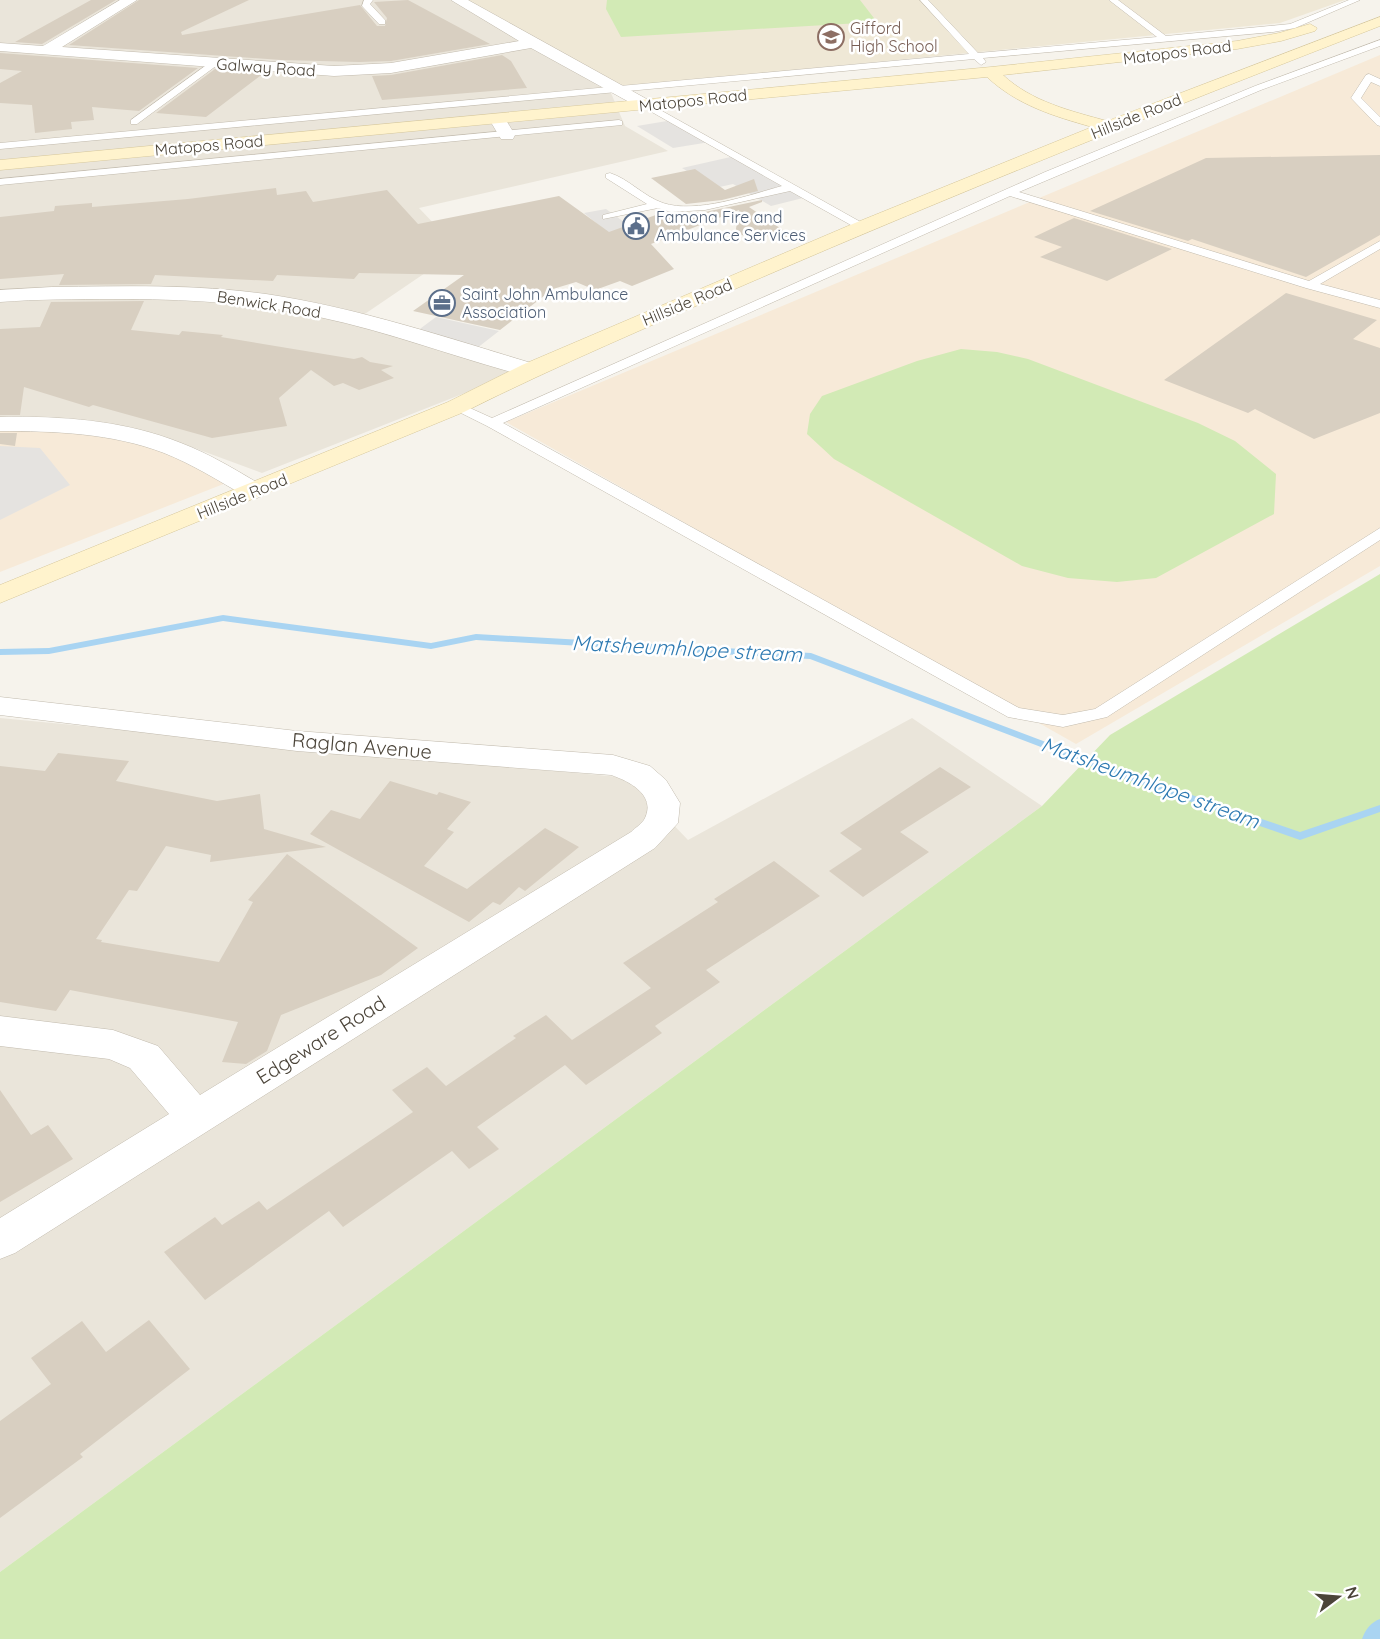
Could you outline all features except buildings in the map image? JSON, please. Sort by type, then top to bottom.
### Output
[{"type":"street","points":[[46,50],[129,0]]},
{"type":"street","points":[[458,0],[531,43],[646,105]]},
{"type":"street","name":"Matopos Road","points":[[0,165],[1183,52],[1281,37],[1375,14]]},
{"type":"street","name":"Hillside Road","points":[[0,595],[456,407],[530,370],[862,227],[1375,14]]},
{"type":"street","name":"Galway Road","points":[[0,47],[305,70],[362,70],[402,66],[531,43]]},
{"type":"street","points":[[991,72],[1001,83],[1028,100],[1064,114],[1108,126]]},
{"type":"street","points":[[497,119],[507,135]]},
{"type":"street","name":"Benwick Road","points":[[0,296],[167,293],[212,295],[287,304],[404,332],[530,370]]},
{"type":"street","points":[[0,424],[64,424],[160,443],[206,464],[254,491]]},
{"type":"street","name":"Raglan Avenue","points":[[0,706],[297,741],[613,765],[639,773],[655,787],[664,803],[662,823],[643,840]]},
{"type":"street","name":"Edgeware Road","points":[[0,1240],[643,840]]},
{"type":"street","points":[[0,1031],[113,1045],[144,1057],[196,1118]]},
{"type":"lane","points":[[369,0],[365,4],[382,22]]},
{"type":"lane","points":[[924,0],[991,72]]},
{"type":"lane","points":[[1113,0],[1151,31],[1183,52]]},
{"type":"lane","points":[[0,146],[1283,27],[1356,0]]},
{"type":"lane","points":[[1036,40],[1151,31]]},
{"type":"lane","points":[[492,423],[1009,192],[1143,135],[1380,43]]},
{"type":"lane","points":[[966,46],[978,45]]},
{"type":"lane","points":[[1351,56],[1370,59]]},
{"type":"lane","points":[[1328,62],[1348,70]]},
{"type":"lane","points":[[134,122],[214,63]]},
{"type":"lane","points":[[1358,74],[1380,81]]},
{"type":"lane","points":[[1369,77],[1356,98],[1380,123]]},
{"type":"lane","points":[[646,105],[862,227]]},
{"type":"lane","points":[[0,182],[619,123]]},
{"type":"lane","points":[[1108,126],[1143,135]]},
{"type":"lane","points":[[610,176],[658,205]]},
{"type":"lane","points":[[607,217],[658,205],[695,209],[791,187]]},
{"type":"lane","points":[[1009,192],[1310,285],[1380,304]]},
{"type":"lane","points":[[1310,285],[1380,244]]},
{"type":"lane","points":[[456,407],[492,423],[1014,713],[1063,720],[1101,713],[1380,532]]},
{"type":"shaded area","points":[[0,0],[453,0],[611,93],[625,126],[668,151],[419,208],[459,250],[353,322],[518,372],[262,473],[170,439],[102,422],[0,420]]},
{"type":"shaded area","name":"Gifford High School","points":[[465,0],[1345,0],[1280,23],[617,87]]},
{"type":"shaded area","points":[[1380,55],[1380,566],[1076,744],[506,422]]},
{"type":"shaded area","points":[[673,120],[710,142],[673,148],[637,126]]},
{"type":"shaded area","points":[[735,156],[807,197],[771,206],[733,184],[715,188],[682,168]]},
{"type":"shaded area","points":[[606,209],[624,222],[638,227],[612,236],[584,213]]},
{"type":"shaded area","points":[[436,317],[499,331],[472,352],[413,334]]},
{"type":"shaded area","points":[[0,428],[89,432],[157,448],[226,483],[0,572]]},
{"type":"shaded area","points":[[0,446],[40,448],[70,485],[0,520]]},
{"type":"shaded area","points":[[0,718],[619,777],[639,789],[688,840],[912,718],[1042,806],[0,1572]]},
{"type":"green space","points":[[607,0],[860,0],[877,22],[621,37],[606,9]]},
{"type":"green space","points":[[961,349],[997,352],[1028,359],[1198,423],[1235,441],[1276,474],[1274,514],[1156,578],[1117,582],[1068,578],[1022,566],[834,459],[807,434],[810,414],[822,396],[917,361]]},
{"type":"green space","points":[[1380,574],[1380,1639],[0,1639],[0,1572],[1042,806],[1110,735]]},
{"type":"waterway","name":"Matsheumhlope stream","points":[[0,652],[49,651],[223,618],[431,646],[476,637],[811,656],[1121,774],[1300,836],[1380,808]]},
{"type":"waterway","points":[[1370,1639],[1380,1627]]},
{"type":"place","name":"Gifford High School","points":[[831,37]]},
{"type":"place","name":"Famona Fire and Ambulance Services","points":[[636,226]]},
{"type":"place","name":"Saint John Ambulance Association","points":[[442,303]]}]
